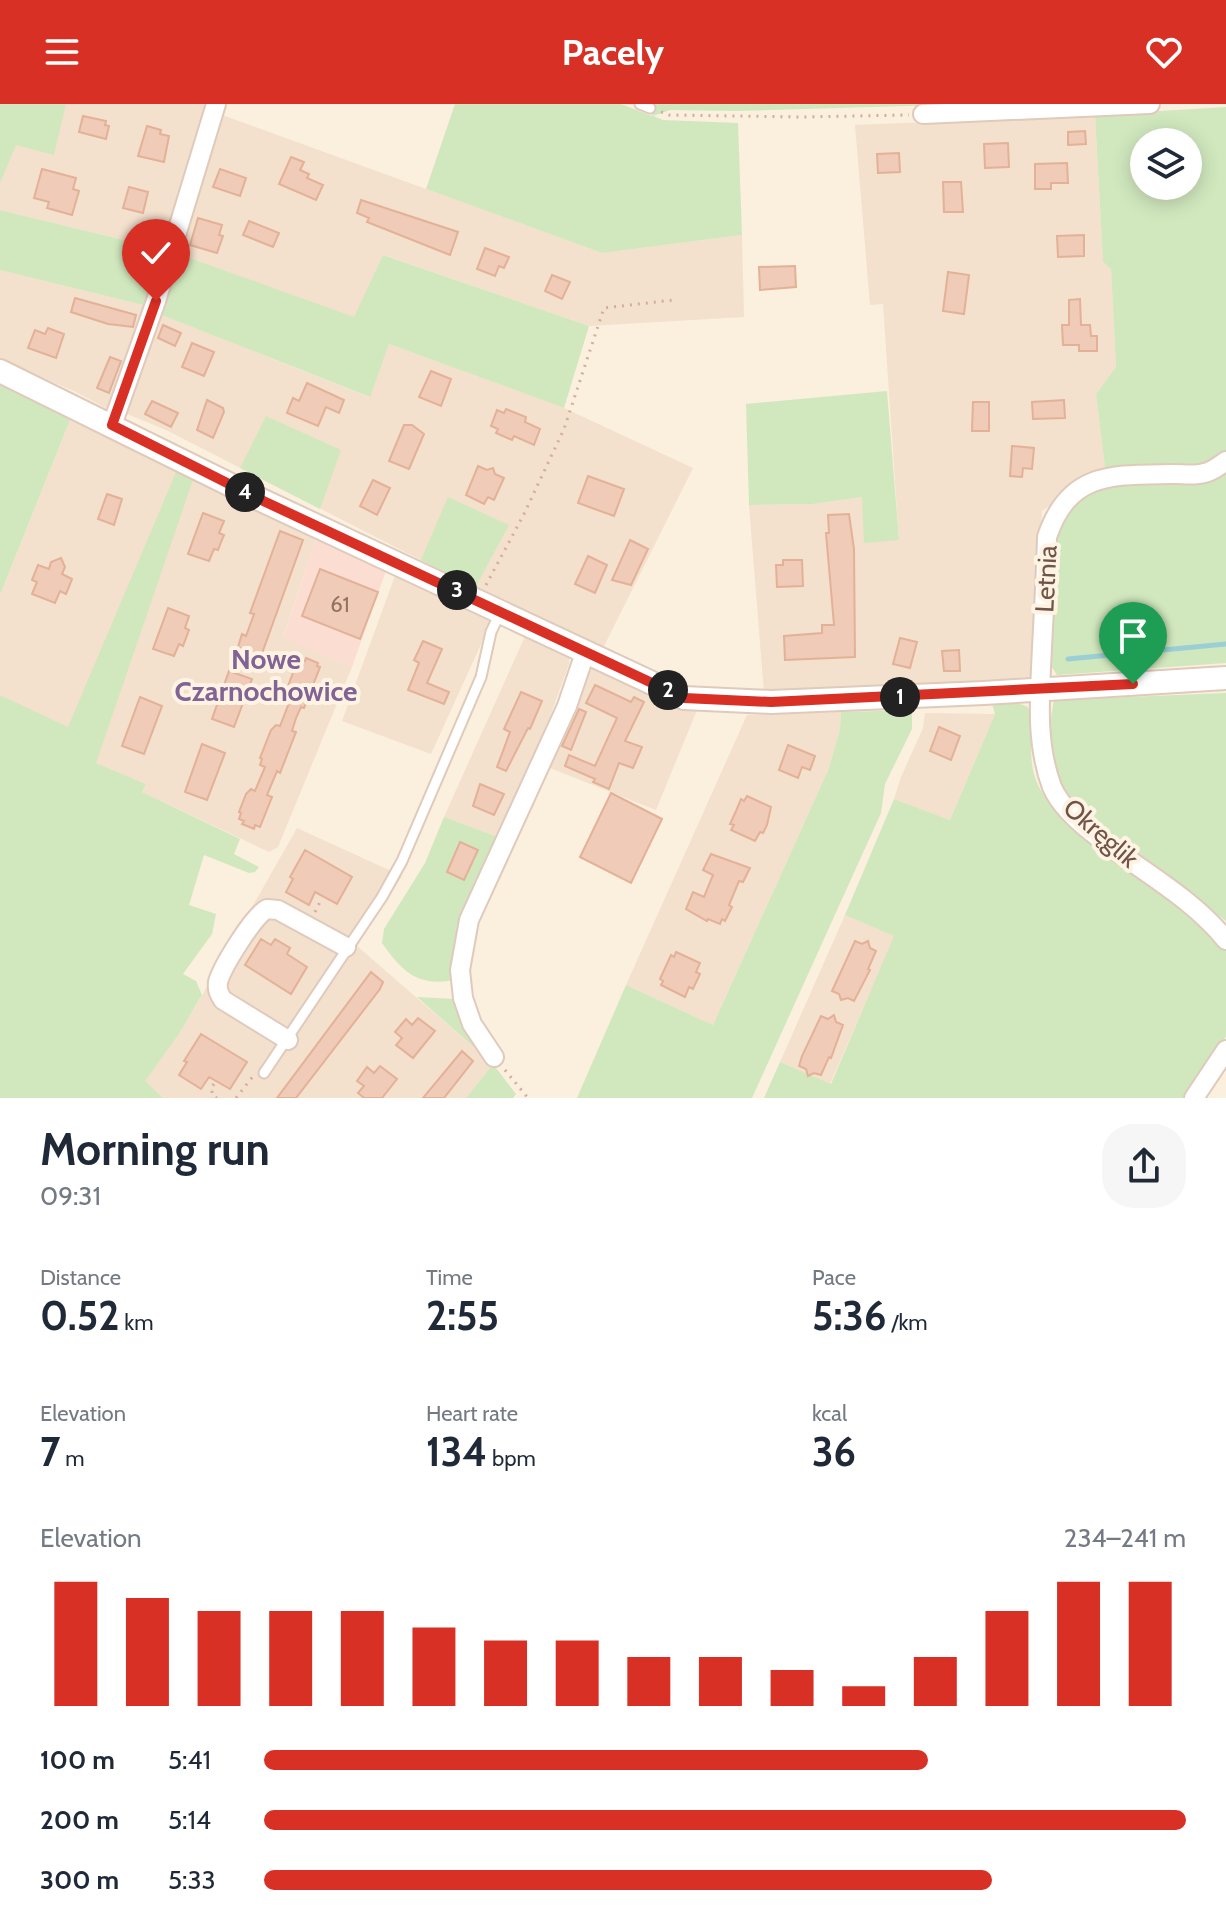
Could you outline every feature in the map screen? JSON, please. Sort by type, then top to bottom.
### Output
[{"type":"street","points":[[112,425],[156,301],[216,104]]},
{"type":"street","points":[[923,114],[1150,104]]},
{"type":"street","points":[[0,371],[257,498],[684,698],[771,702],[1226,678]]},
{"type":"street","name":"Letnia","points":[[1040,690],[1047,537],[1055,514],[1073,491],[1099,479],[1138,474],[1206,473],[1226,461]]},
{"type":"street","points":[[494,1057],[472,1024],[463,998],[460,970],[463,945],[469,920],[567,706],[585,653]]},
{"type":"street","name":"Okręglik","points":[[1040,690],[1040,741],[1053,789],[1069,811],[1101,840],[1188,902],[1226,940]]},
{"type":"street","points":[[288,1040],[223,1000],[218,990],[220,977],[256,918],[267,909],[278,910],[346,947]]},
{"type":"street","points":[[1194,1098],[1226,1050]]},
{"type":"lane","points":[[262,1071],[288,1040],[346,947],[382,897],[402,861],[481,677],[491,632],[500,613]]},
{"type":"path","points":[[645,106],[669,115],[800,117],[923,114]]},
{"type":"path","points":[[478,601],[564,429],[604,308],[673,300]]},
{"type":"path","points":[[494,1057],[528,1098]]},
{"type":"path","points":[[236,1098],[262,1071]]},
{"type":"path","points":[[214,1084],[211,1088],[213,1096],[217,1098]]},
{"type":"shaded area","points":[[0,104],[208,104],[161,249],[0,210]]},
{"type":"shaded area","points":[[222,115],[602,253],[742,235],[744,317],[589,326],[384,255],[354,318],[176,253]]},
{"type":"shaded area","points":[[1095,115],[1103,262],[1111,269],[1116,367],[1096,394],[1105,468],[1042,511],[1033,678],[764,693],[749,505],[813,504],[862,497],[899,540],[883,304],[870,305],[855,125]]},
{"type":"shaded area","points":[[0,270],[147,306],[106,408],[0,359]]},
{"type":"shaded area","points":[[159,314],[369,397],[389,344],[564,408],[693,468],[601,652],[168,431],[125,413]]},
{"type":"shaded area","points":[[70,420],[317,536],[283,637],[352,667],[278,847],[269,852],[142,792],[146,784],[96,763],[67,728],[0,695],[0,595]]},
{"type":"shaded area","points":[[317,536],[387,568],[352,667],[283,638]]},
{"type":"shaded area","points":[[396,573],[492,620],[431,754],[342,721]]},
{"type":"shaded area","points":[[526,634],[569,656],[569,664],[541,741],[498,837],[444,817]]},
{"type":"shaded area","points":[[587,664],[697,710],[656,810],[545,766]]},
{"type":"shaded area","points":[[841,712],[840,729],[829,768],[713,1025],[626,985],[747,715]]},
{"type":"shaded area","points":[[925,713],[995,714],[950,820],[894,799],[923,728]]},
{"type":"shaded area","points":[[297,828],[402,876],[357,946],[493,1064],[466,1098],[163,1098],[144,1081],[196,1006]]},
{"type":"shaded area","points":[[845,915],[895,936],[830,1084],[780,1062]]},
{"type":"green space","points":[[0,104],[66,104],[54,155],[16,145],[0,183]]},
{"type":"green space","points":[[455,104],[621,104],[652,116],[655,104],[974,104],[670,110],[653,116],[663,120],[738,123],[742,235],[602,253],[426,189]]},
{"type":"green space","points":[[1226,107],[1226,450],[1213,459],[1184,468],[1105,468],[1096,394],[1116,367],[1111,269],[1103,262],[1095,115]]},
{"type":"green space","points":[[0,210],[161,249],[147,306],[0,270]]},
{"type":"green space","points":[[176,253],[354,317],[383,255],[589,326],[564,408],[389,344],[370,397],[159,314]]},
{"type":"green space","points":[[0,383],[70,420],[0,595]]},
{"type":"green space","points":[[887,391],[899,540],[864,543],[862,497],[813,504],[749,505],[746,404]]},
{"type":"green space","points":[[266,416],[341,450],[320,509],[240,468]]},
{"type":"green space","points":[[177,470],[194,477],[96,763],[146,784],[142,792],[240,839],[234,854],[259,867],[249,873],[204,855],[189,905],[216,914],[212,934],[183,974],[196,981],[202,995],[145,1081],[163,1098],[0,1098],[0,695],[68,727]]},
{"type":"green space","points":[[1226,473],[1226,663],[1057,675],[1048,661],[1053,536],[1069,505],[1096,487],[1118,482],[1213,479]]},
{"type":"green space","points":[[448,497],[509,525],[475,588],[421,560]]},
{"type":"green space","points":[[1226,693],[1226,921],[1101,829],[1066,799],[1055,771],[1049,728],[1054,700]]},
{"type":"green space","points":[[1018,703],[1028,707],[1034,774],[1043,794],[1058,813],[1189,908],[1226,948],[1226,1036],[1189,1098],[764,1098],[780,1062],[831,1084],[894,936],[845,915],[894,799],[950,820],[995,714],[992,704]]},
{"type":"green space","points":[[912,710],[912,729],[885,784],[881,813],[752,1098],[577,1098],[626,985],[713,1025],[829,768],[840,729],[841,712]]},
{"type":"green space","points":[[444,817],[498,837],[454,980],[441,982],[412,975],[396,962],[382,943],[384,929],[425,863]]},
{"type":"green space","points":[[417,997],[455,999],[485,1057]]},
{"type":"green space","points":[[493,1064],[516,1094],[513,1098],[466,1098]]},
{"type":"building","points":[[83,116],[106,121],[105,125],[109,126],[106,139],[79,132]]},
{"type":"building","points":[[147,126],[169,136],[164,162],[138,156]]},
{"type":"building","points":[[1085,131],[1086,144],[1068,145],[1068,132]]},
{"type":"building","points":[[1008,143],[1009,167],[985,168],[984,144]]},
{"type":"building","points":[[899,153],[900,172],[878,173],[877,154]]},
{"type":"building","points":[[291,157],[304,162],[300,170],[309,174],[307,178],[323,185],[316,200],[279,184]]},
{"type":"building","points":[[1067,163],[1068,183],[1051,183],[1051,189],[1035,189],[1035,164]]},
{"type":"building","points":[[42,169],[76,178],[73,189],[79,191],[72,215],[47,208],[49,202],[34,198]]},
{"type":"building","points":[[220,169],[246,178],[240,196],[213,187]]},
{"type":"building","points":[[943,182],[961,182],[963,212],[944,212]]},
{"type":"building","points":[[129,187],[148,192],[143,213],[123,208]]},
{"type":"building","points":[[361,200],[458,232],[450,255],[367,222],[369,218],[357,213]]},
{"type":"building","points":[[198,218],[222,225],[219,235],[223,236],[217,253],[190,245]]},
{"type":"building","points":[[249,221],[279,233],[273,247],[243,235]]},
{"type":"building","points":[[1084,235],[1084,256],[1058,257],[1057,236]]},
{"type":"building","points":[[485,248],[509,257],[504,268],[499,266],[495,276],[477,269]]},
{"type":"building","points":[[795,266],[796,287],[760,290],[759,267]]},
{"type":"building","points":[[948,272],[969,275],[964,314],[943,311]]},
{"type":"building","points":[[552,275],[570,282],[562,299],[545,291]]},
{"type":"building","points":[[75,298],[136,315],[133,327],[108,324],[71,312]]},
{"type":"building","points":[[1080,299],[1081,325],[1090,325],[1091,336],[1097,336],[1097,351],[1079,351],[1079,345],[1063,345],[1062,325],[1069,325],[1069,300]]},
{"type":"building","points":[[163,325],[181,333],[175,346],[158,338]]},
{"type":"building","points":[[48,328],[64,334],[56,358],[28,348],[35,330],[45,334]]},
{"type":"building","points":[[192,343],[214,352],[204,376],[182,367]]},
{"type":"building","points":[[110,357],[121,361],[109,393],[97,388]]},
{"type":"building","points":[[431,371],[451,379],[441,406],[419,397]]},
{"type":"building","points":[[307,383],[344,400],[339,413],[326,407],[318,426],[287,413],[293,398],[299,401]]},
{"type":"building","points":[[207,400],[223,408],[224,412],[213,438],[197,430]]},
{"type":"building","points":[[1064,400],[1065,418],[1033,419],[1032,402]]},
{"type":"building","points":[[152,401],[178,413],[171,427],[145,414]]},
{"type":"building","points":[[973,402],[989,402],[989,431],[972,431]]},
{"type":"building","points":[[506,409],[526,417],[525,422],[540,429],[534,445],[514,436],[512,440],[496,433],[498,429],[491,426],[497,410],[504,413]]},
{"type":"building","points":[[404,425],[412,425],[424,434],[409,469],[389,461]]},
{"type":"building","points":[[1012,446],[1034,448],[1032,469],[1023,468],[1022,477],[1010,476]]},
{"type":"building","points":[[478,466],[487,470],[493,468],[495,474],[504,478],[494,500],[488,497],[484,504],[466,495]]},
{"type":"building","points":[[588,476],[624,489],[614,516],[578,503]]},
{"type":"building","points":[[373,480],[390,488],[377,515],[360,506]]},
{"type":"building","points":[[107,494],[122,499],[114,525],[98,519]]},
{"type":"building","points":[[203,513],[224,521],[219,533],[224,535],[209,561],[188,554]]},
{"type":"building","points":[[849,514],[854,549],[855,657],[785,660],[784,636],[822,633],[822,625],[834,625],[826,533],[829,533],[828,515]]},
{"type":"building","points":[[280,531],[303,540],[261,656],[238,647],[254,614],[250,613]]},
{"type":"building","points":[[630,540],[648,549],[631,585],[612,580]]},
{"type":"building","points":[[588,556],[607,565],[595,593],[575,584]]},
{"type":"building","points":[[61,558],[65,567],[62,574],[72,579],[66,594],[60,591],[55,603],[32,594],[37,582],[32,580],[38,565],[49,569],[51,562]]},
{"type":"building","points":[[783,560],[802,560],[803,586],[777,587],[776,565],[783,565]]},
{"type":"building","points":[[320,569],[378,592],[360,639],[302,616]]},
{"type":"building","points":[[168,608],[189,616],[185,628],[189,630],[183,646],[179,644],[174,656],[153,649]]},
{"type":"building","points":[[900,638],[917,642],[910,668],[893,664]]},
{"type":"building","points":[[423,641],[442,649],[427,683],[449,692],[444,704],[408,690],[419,663],[414,660]]},
{"type":"building","points":[[959,650],[960,671],[944,671],[942,651]]},
{"type":"building","points":[[306,658],[320,667],[304,708],[301,707],[296,718],[292,731],[296,732],[280,773],[277,771],[267,795],[272,797],[260,827],[255,825],[254,829],[242,824],[244,821],[239,819],[239,812],[246,794],[251,789],[255,791],[265,767],[260,765],[260,758],[271,730],[276,725],[280,726],[289,703],[285,701],[285,694],[296,665]]},
{"type":"building","points":[[229,671],[252,679],[234,727],[212,719]]},
{"type":"building","points":[[595,685],[631,702],[634,697],[644,702],[625,741],[642,747],[633,768],[619,763],[609,789],[565,766],[569,755],[595,766],[617,718],[586,703]]},
{"type":"building","points":[[521,692],[542,701],[506,771],[497,767],[510,732],[504,729]]},
{"type":"building","points":[[140,697],[162,706],[144,754],[122,746]]},
{"type":"building","points":[[579,709],[586,712],[571,750],[562,746]]},
{"type":"building","points":[[939,727],[960,736],[951,760],[930,751]]},
{"type":"building","points":[[202,744],[225,753],[207,800],[185,792]]},
{"type":"building","points":[[788,745],[815,756],[810,770],[802,767],[798,778],[779,770]]},
{"type":"building","points":[[480,784],[504,794],[494,815],[473,806]]},
{"type":"building","points":[[611,793],[662,819],[631,883],[580,857]]},
{"type":"building","points":[[747,796],[771,807],[767,825],[755,841],[731,830],[734,825],[730,824],[741,799],[744,801]]},
{"type":"building","points":[[460,842],[478,850],[464,880],[447,872]]},
{"type":"building","points":[[305,850],[352,877],[337,904],[315,892],[309,905],[286,892],[293,879],[290,877]]},
{"type":"building","points":[[711,854],[750,868],[743,882],[739,881],[729,905],[732,907],[720,924],[707,921],[686,909],[693,892],[704,897],[713,875],[703,870]]},
{"type":"building","points":[[261,939],[271,945],[275,939],[290,948],[287,954],[307,967],[291,994],[245,965]]},
{"type":"building","points":[[855,941],[862,944],[868,941],[870,948],[876,951],[854,1001],[848,998],[841,1000],[839,994],[832,991]]},
{"type":"building","points":[[676,952],[700,963],[696,972],[700,974],[685,997],[661,985],[663,981],[660,979],[671,955],[674,957]]},
{"type":"building","points":[[371,972],[383,982],[380,989],[296,1098],[277,1098]]},
{"type":"building","points":[[834,1015],[836,1022],[843,1025],[831,1058],[821,1075],[814,1073],[808,1076],[806,1069],[799,1066],[802,1056],[821,1016],[828,1019]]},
{"type":"building","points":[[418,1018],[435,1031],[413,1058],[396,1045],[402,1038],[395,1032],[406,1019],[412,1025]]},
{"type":"building","points":[[201,1034],[247,1062],[230,1089],[209,1077],[201,1089],[179,1075]]},
{"type":"building","points":[[462,1051],[473,1061],[444,1098],[423,1098]]},
{"type":"building","points":[[380,1066],[397,1079],[382,1098],[364,1098],[358,1093],[364,1086],[357,1081],[367,1067],[374,1073]]},
{"type":"waterway","points":[[1068,659],[1226,644]]},
{"type":"district","name":"Nowe Czarnochowice","points":[[266,675]]},
{"type":"route","points":[[156,301],[112,425],[257,498],[684,698],[771,702],[1133,684]]}]
